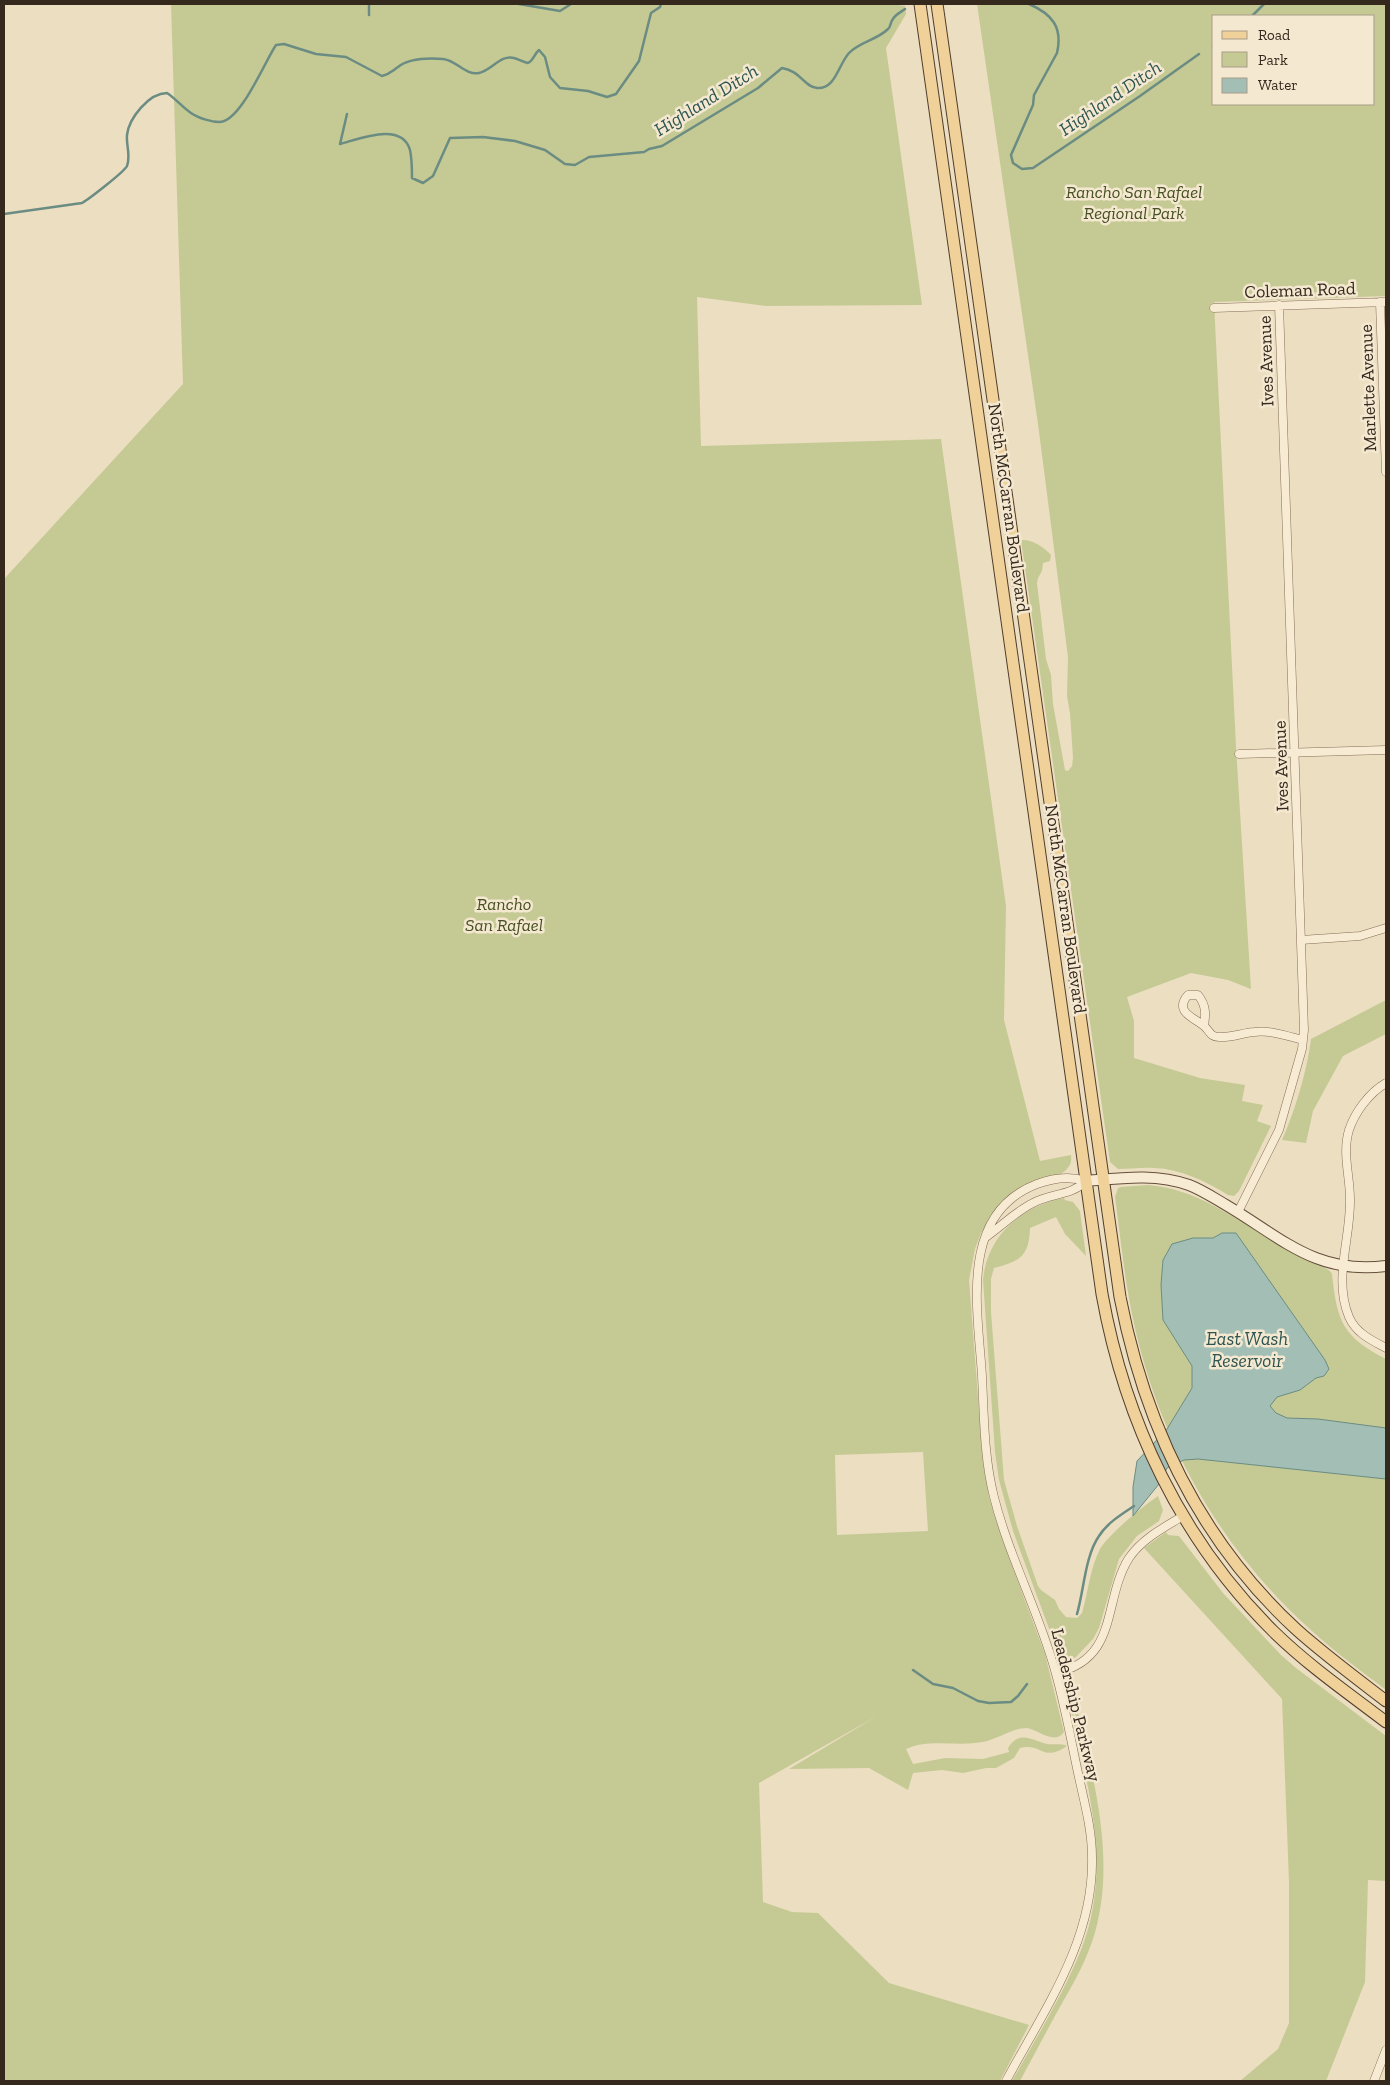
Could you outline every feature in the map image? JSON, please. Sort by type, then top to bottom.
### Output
[{"type":"main road","name":"North McCarran Boulevard","points":[[920,4],[1086,1181],[1104,1304],[1118,1368],[1136,1419],[1167,1489],[1203,1548],[1225,1577],[1274,1632],[1324,1676],[1386,1722]]},
{"type":"main road","name":"North McCarran Boulevard","points":[[937,4],[1122,1306],[1140,1382],[1170,1457],[1197,1507],[1237,1565],[1280,1613],[1313,1644],[1386,1701]]},
{"type":"main road","points":[[929,66],[946,63]]},
{"type":"main road","points":[[1016,681],[1033,678]]},
{"type":"main road","points":[[1167,1489],[1182,1503],[1197,1507]]},
{"type":"main road","points":[[1183,1516],[1190,1515],[1212,1530]]},
{"type":"street","name":"Coleman Road","points":[[1214,308],[1383,302]]},
{"type":"street","name":"Marlette Avenue","points":[[1383,302],[1386,472]]},
{"type":"street","name":"Ives Avenue","points":[[1238,1212],[1276,1137],[1303,1040],[1279,305]]},
{"type":"street","points":[[1239,754],[1386,750]]},
{"type":"street","points":[[1301,940],[1360,936],[1386,928]]},
{"type":"street","points":[[1204,1025],[1212,1035],[1219,1037],[1260,1031],[1303,1040]]},
{"type":"street","points":[[1386,1083],[1362,1106],[1350,1129],[1347,1141],[1346,1155],[1350,1200],[1343,1292],[1350,1318],[1356,1329],[1386,1348]]},
{"type":"street","name":"Leadership Parkway","points":[[1006,2081],[1075,1952],[1086,1918],[1091,1891],[1092,1858],[1089,1824],[1056,1673],[999,1515],[991,1480],[986,1443],[976,1289],[978,1261],[988,1229],[999,1210],[1018,1194],[1031,1186],[1054,1180],[1076,1178],[1086,1181]]},
{"type":"street","points":[[986,1237],[1024,1207],[1048,1197],[1072,1192],[1086,1181],[1148,1178],[1175,1181],[1207,1194],[1322,1262],[1366,1268],[1386,1266]]},
{"type":"street","points":[[1056,1673],[1067,1670],[1084,1661],[1099,1645],[1104,1636],[1128,1560],[1144,1541],[1183,1516]]},
{"type":"street","points":[[1374,2081],[1386,2050]]},
{"type":"green space","name":"Rancho San Rafael","points":[[171,4],[891,4],[905,6],[906,14],[886,48],[922,305],[766,306],[697,297],[701,446],[941,439],[1006,906],[1004,1020],[1040,1161],[1071,1155],[1070,1163],[1062,1173],[1062,1176],[1015,1192],[1001,1204],[981,1233],[975,1249],[969,1280],[982,1450],[989,1497],[1005,1547],[1045,1654],[1064,1732],[1060,1736],[1051,1737],[1026,1728],[982,1742],[963,1744],[934,1743],[906,1749],[913,1764],[945,1758],[983,1759],[1009,1752],[1008,1748],[1012,1742],[1021,1738],[1067,1746],[1052,1753],[1027,1747],[1020,1748],[1014,1758],[996,1768],[963,1773],[942,1770],[913,1773],[908,1790],[869,1768],[789,1769],[877,1716],[759,1783],[763,1902],[792,1912],[818,1913],[889,1983],[1029,2025],[1000,2081],[4,2081],[4,579],[183,384]],"holes":[[[923,1452],[928,1531],[837,1535],[835,1455]]]},
{"type":"green space","name":"Rancho San Rafael Regional Park","points":[[977,4],[1386,4],[1386,296],[1214,302],[1236,747],[1251,989],[1228,980],[1191,973],[1127,997],[1134,1021],[1134,1058],[1200,1078],[1245,1085],[1242,1101],[1263,1105],[1257,1121],[1271,1126],[1239,1191],[1234,1196],[1174,1171],[1150,1168],[1118,1169],[1110,1162],[1021,540],[1038,544],[1051,555],[1050,561],[1043,563],[1037,583],[1046,659],[1051,675],[1053,704],[1065,770],[1068,771],[1072,766],[1073,758],[1067,696],[1068,657],[1038,424]]},
{"type":"green space","points":[[1386,1000],[1386,1034],[1343,1056],[1313,1111],[1306,1143],[1282,1140],[1300,1091],[1311,1039]]},
{"type":"green space","points":[[1148,1185],[1168,1188],[1205,1201],[1292,1253],[1330,1271],[1336,1304],[1345,1326],[1360,1343],[1386,1359],[1386,1690],[1312,1631],[1280,1600],[1250,1566],[1200,1494],[1179,1455],[1161,1414],[1135,1328],[1126,1279],[1115,1197],[1118,1188]]},
{"type":"green space","points":[[1064,1198],[1073,1202],[1080,1211],[1086,1256],[1065,1234],[1056,1217],[1030,1228],[1028,1246],[1025,1252],[1017,1260],[994,1268],[991,1279],[991,1312],[1004,1480],[1017,1526],[1038,1586],[1055,1600],[1059,1609],[1066,1617],[1077,1618],[1082,1613],[1094,1564],[1100,1549],[1127,1521],[1158,1496],[1163,1510],[1159,1521],[1137,1536],[1119,1559],[1099,1628],[1093,1639],[1076,1657],[1064,1663],[1061,1661],[1013,1531],[999,1480],[995,1452],[983,1280],[991,1249],[1009,1225],[1034,1208]]},
{"type":"green space","points":[[1166,1532],[1168,1535],[1179,1536],[1223,1593],[1281,1655],[1386,1736],[1386,1881],[1368,1880],[1365,1982],[1326,2081],[1240,2081],[1278,2049],[1289,2023],[1289,1882],[1282,1699],[1144,1548]]},
{"type":"green space","points":[[1070,1676],[1099,1809],[1103,1843],[1100,1909],[1092,1942],[1076,1979],[1020,2081],[1012,2081],[1049,2016],[1081,1950],[1091,1917],[1096,1884],[1096,1850],[1093,1817],[1064,1681]]},
{"type":"water","name":"East Wash Reservoir","points":[[1222,1233],[1236,1233],[1325,1360],[1329,1369],[1324,1376],[1316,1378],[1300,1390],[1277,1397],[1270,1406],[1276,1413],[1287,1418],[1318,1419],[1386,1428],[1386,1479],[1198,1459],[1184,1460],[1167,1468],[1159,1484],[1133,1516],[1133,1487],[1137,1461],[1167,1429],[1192,1388],[1192,1366],[1163,1320],[1161,1285],[1163,1260],[1172,1244],[1193,1238],[1213,1238]]},
{"type":"waterway","name":"Highland Ditch","points":[[369,4],[369,15]]},
{"type":"waterway","name":"Highland Ditch","points":[[519,4],[560,11],[571,4]]},
{"type":"waterway","points":[[4,214],[82,203],[99,191],[127,166],[129,158],[127,135],[132,121],[147,102],[160,94],[167,93],[188,111],[201,118],[220,122],[228,119],[236,112],[252,89],[276,45],[284,44],[316,54],[346,57],[382,76],[413,60],[426,59],[448,60],[465,70],[479,73],[500,60],[509,57],[528,63],[539,50],[545,57],[550,77],[560,88],[588,91],[607,97],[616,94],[639,61],[651,13],[660,7],[661,4]]},
{"type":"waterway","name":"Highland Ditch","points":[[1029,4],[1044,12],[1054,22],[1057,29],[1058,44],[1057,53],[1034,95],[1033,105],[1011,155],[1013,163],[1022,169],[1033,168],[1199,54]]},
{"type":"waterway","name":"Highland Ditch","points":[[1253,15],[1264,4]]},
{"type":"waterway","name":"Highland Ditch","points":[[347,114],[340,144],[379,134],[398,136],[405,141],[410,150],[412,178],[423,183],[433,176],[450,138],[483,137],[515,141],[545,150],[565,164],[575,165],[589,157],[644,152],[662,146],[758,88],[782,68],[794,72],[813,87],[817,88],[828,85],[833,81],[845,58],[853,49],[884,33],[895,16],[905,9]]},
{"type":"waterway","points":[[1077,1614],[1094,1544],[1106,1527],[1134,1506]]},
{"type":"waterway","points":[[913,1670],[933,1684],[953,1688],[978,1701],[989,1703],[1011,1702],[1027,1684]]}]
